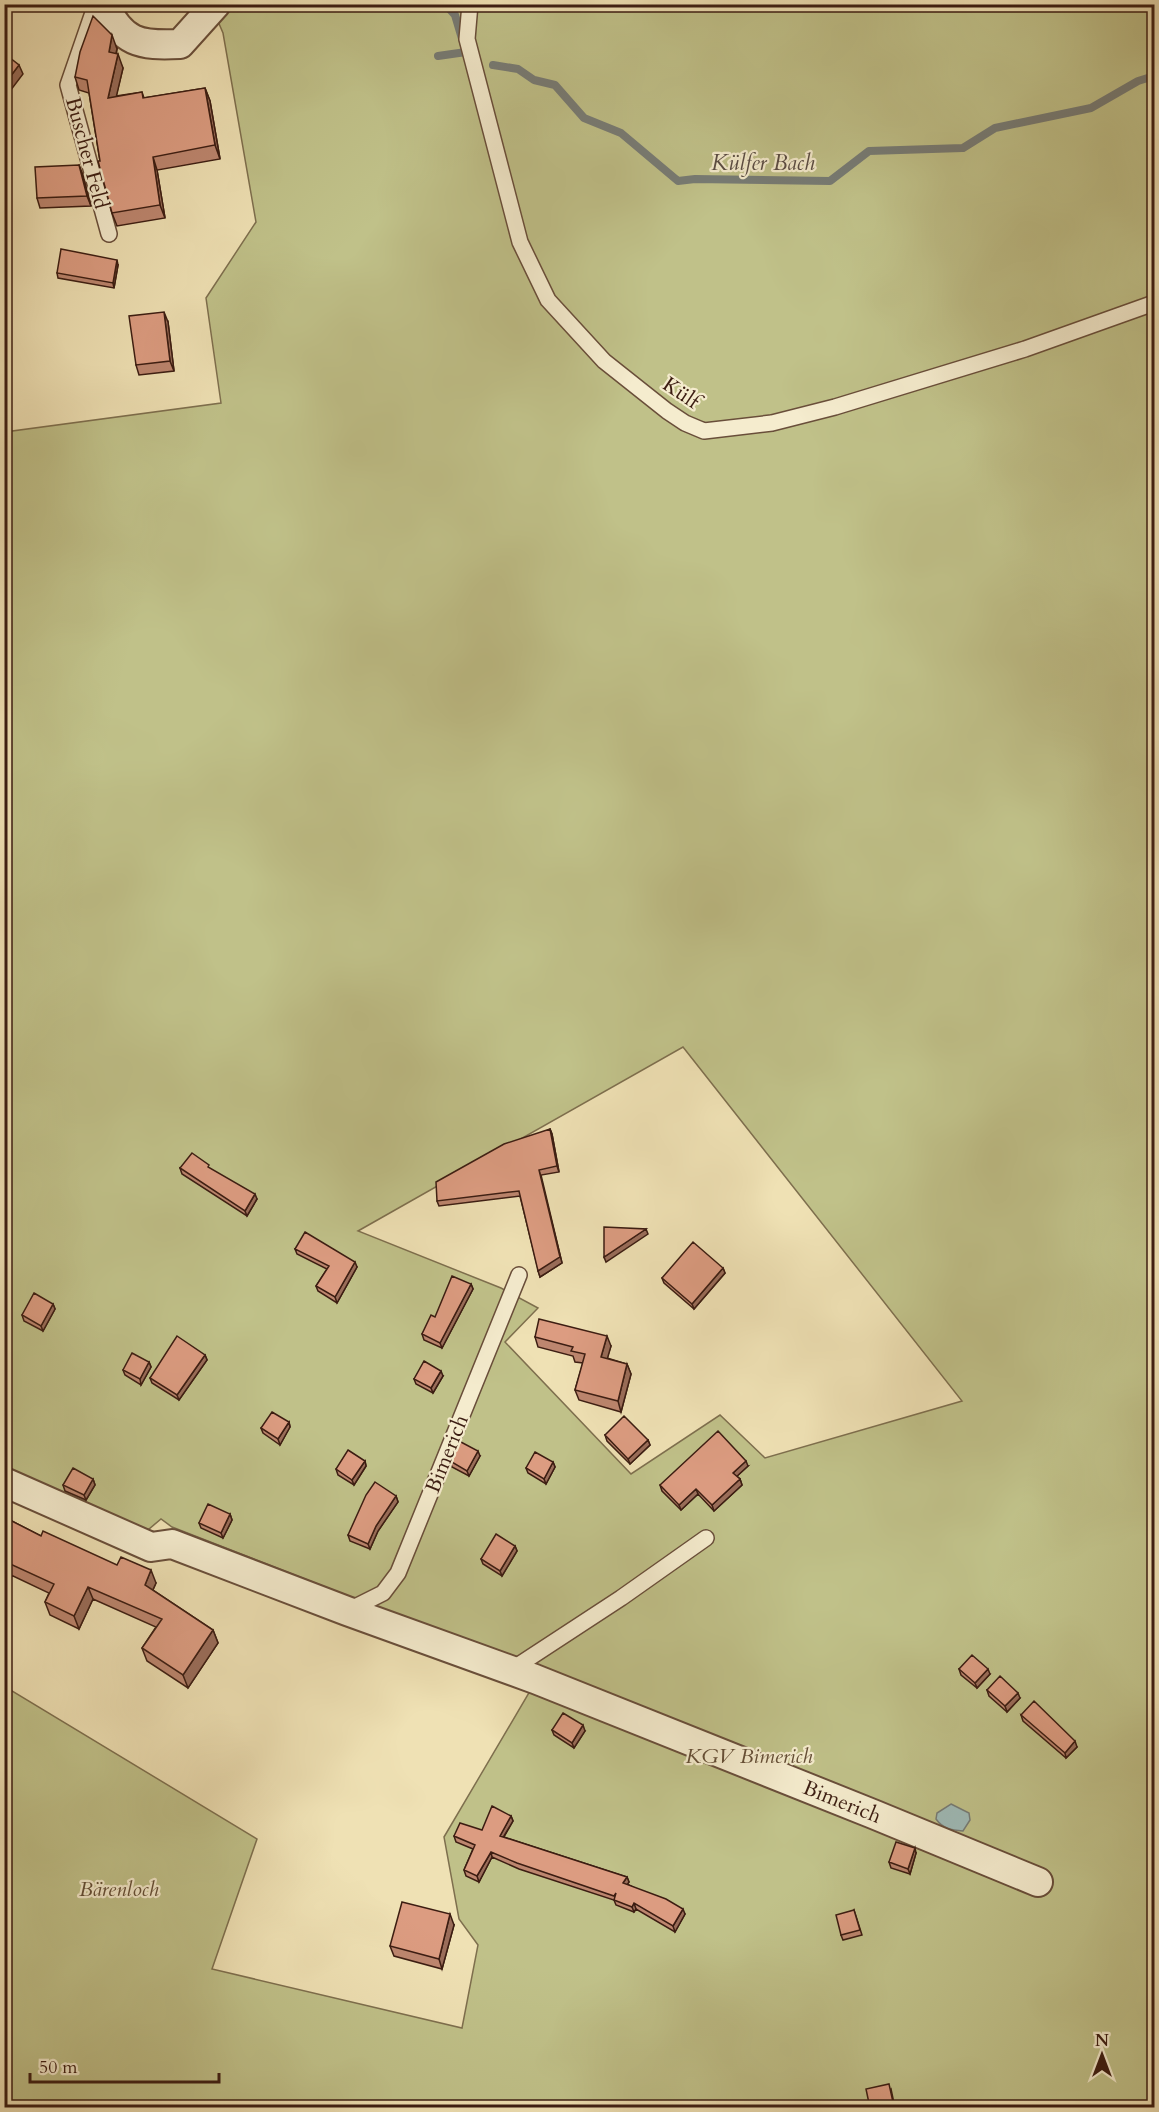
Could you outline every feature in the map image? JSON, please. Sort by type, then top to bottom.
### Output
[{"type":"street","points":[[104,4],[113,23],[133,41],[155,45],[180,44],[216,4]]},
{"type":"street","name":"Bimerich","points":[[4,1482],[151,1547],[172,1544],[511,1671],[1038,1882]]},
{"type":"lane","name":"Buscher Feld","points":[[96,4],[69,85],[110,234]]},
{"type":"lane","name":"Külf","points":[[470,4],[467,39],[520,242],[548,300],[604,362],[685,423],[704,431],[772,423],[1025,349],[1155,303]]},
{"type":"lane","name":"Bimerich","points":[[347,1611],[383,1593],[398,1573],[519,1275]]},
{"type":"lane","points":[[511,1671],[706,1539]]},
{"type":"green space","points":[[211,5],[1154,5],[1154,2107],[5,2107],[4,1686],[257,1839],[212,1969],[462,2028],[478,1945],[459,1919],[444,1837],[533,1686],[537,1673],[537,1661],[507,1658],[172,1527],[161,1519],[149,1529],[134,1532],[5,1468],[5,432],[221,403],[206,298],[256,222],[223,33]],"holes":[[[683,1047],[962,1401],[765,1458],[720,1415],[631,1474],[505,1342],[538,1308],[501,1288],[358,1231]]]},
{"type":"water","points":[[951,1804],[969,1813],[970,1820],[963,1831],[945,1827],[936,1819],[937,1813]]},
{"type":"building","points":[[93,16],[112,35],[109,52],[118,54],[108,98],[142,92],[143,98],[205,88],[215,145],[153,157],[160,205],[112,213],[98,161],[100,161],[87,80],[75,77],[80,52]]},
{"type":"building","points":[[4,55],[19,65],[4,85]]},
{"type":"building","points":[[79,165],[87,196],[37,198],[35,167]]},
{"type":"building","points":[[61,249],[117,260],[113,283],[57,273]]},
{"type":"building","points":[[164,312],[170,361],[136,365],[129,316]]},
{"type":"building","points":[[550,1129],[557,1166],[539,1170],[560,1257],[538,1271],[519,1191],[437,1201],[436,1182],[504,1144]]},
{"type":"building","points":[[192,1153],[209,1165],[208,1167],[255,1194],[245,1211],[180,1168]]},
{"type":"building","points":[[604,1227],[646,1229],[604,1257]]},
{"type":"building","points":[[305,1232],[355,1262],[335,1297],[316,1286],[329,1266],[295,1249]]},
{"type":"building","points":[[693,1242],[723,1268],[692,1304],[662,1278]]},
{"type":"building","points":[[452,1276],[471,1284],[440,1343],[422,1334],[431,1315],[435,1317]]},
{"type":"building","points":[[34,1293],[53,1304],[41,1326],[22,1315]]},
{"type":"building","points":[[539,1319],[607,1336],[601,1357],[627,1364],[618,1401],[575,1390],[585,1354],[571,1351],[573,1347],[535,1337]]},
{"type":"building","points":[[177,1336],[205,1355],[177,1395],[150,1378]]},
{"type":"building","points":[[132,1353],[149,1362],[140,1379],[123,1370]]},
{"type":"building","points":[[424,1361],[441,1371],[431,1388],[414,1379]]},
{"type":"building","points":[[272,1412],[289,1422],[278,1439],[261,1428]]},
{"type":"building","points":[[624,1416],[648,1440],[628,1459],[605,1435]]},
{"type":"building","points":[[718,1431],[746,1461],[733,1473],[740,1479],[712,1505],[696,1489],[679,1505],[660,1485]]},
{"type":"building","points":[[459,1441],[478,1451],[467,1471],[450,1461]]},
{"type":"building","points":[[348,1450],[365,1461],[352,1480],[336,1469]]},
{"type":"building","points":[[535,1452],[553,1462],[544,1479],[526,1468]]},
{"type":"building","points":[[73,1468],[93,1479],[84,1495],[63,1485]]},
{"type":"building","points":[[375,1482],[396,1496],[376,1526],[368,1544],[348,1535],[366,1495]]},
{"type":"building","points":[[208,1504],[230,1514],[221,1533],[199,1523]]},
{"type":"building","points":[[4,1517],[41,1536],[43,1531],[117,1565],[121,1557],[151,1570],[145,1585],[213,1630],[183,1675],[142,1648],[162,1619],[88,1587],[74,1616],[45,1602],[54,1584],[6,1562],[4,1566]]},
{"type":"building","points":[[496,1534],[515,1546],[500,1571],[481,1559]]},
{"type":"building","points":[[972,1655],[988,1669],[975,1683],[959,1669]]},
{"type":"building","points":[[1000,1676],[1018,1693],[1005,1706],[987,1690]]},
{"type":"building","points":[[1034,1701],[1075,1741],[1065,1753],[1021,1715]]},
{"type":"building","points":[[563,1713],[583,1725],[572,1743],[552,1730]]},
{"type":"building","points":[[492,1806],[511,1816],[500,1836],[627,1877],[623,1883],[666,1899],[683,1909],[673,1926],[634,1903],[632,1907],[614,1900],[616,1893],[614,1896],[491,1852],[477,1876],[464,1870],[475,1845],[454,1836],[460,1823],[482,1830]]},
{"type":"building","points":[[896,1842],[915,1848],[908,1869],[889,1862]]},
{"type":"building","points":[[402,1902],[450,1914],[439,1959],[390,1946]]},
{"type":"building","points":[[854,1910],[860,1930],[841,1935],[836,1915]]},
{"type":"building","points":[[889,2084],[893,2102],[870,2108],[866,2089]]},
{"type":"waterway","name":"Külfer Bach","points":[[438,56],[466,52],[455,15],[445,4]]},
{"type":"waterway","name":"Külfer Bach","points":[[493,65],[518,69],[534,80],[555,85],[584,118],[621,133],[678,181],[695,179],[830,181],[869,151],[963,148],[995,128],[1091,108],[1138,81],[1154,76]]},
{"type":"park label","name":"KGV Bimerich","points":[[749,1756]]},
{"type":"park label","name":"Bärenloch","points":[[119,1889]]}]
